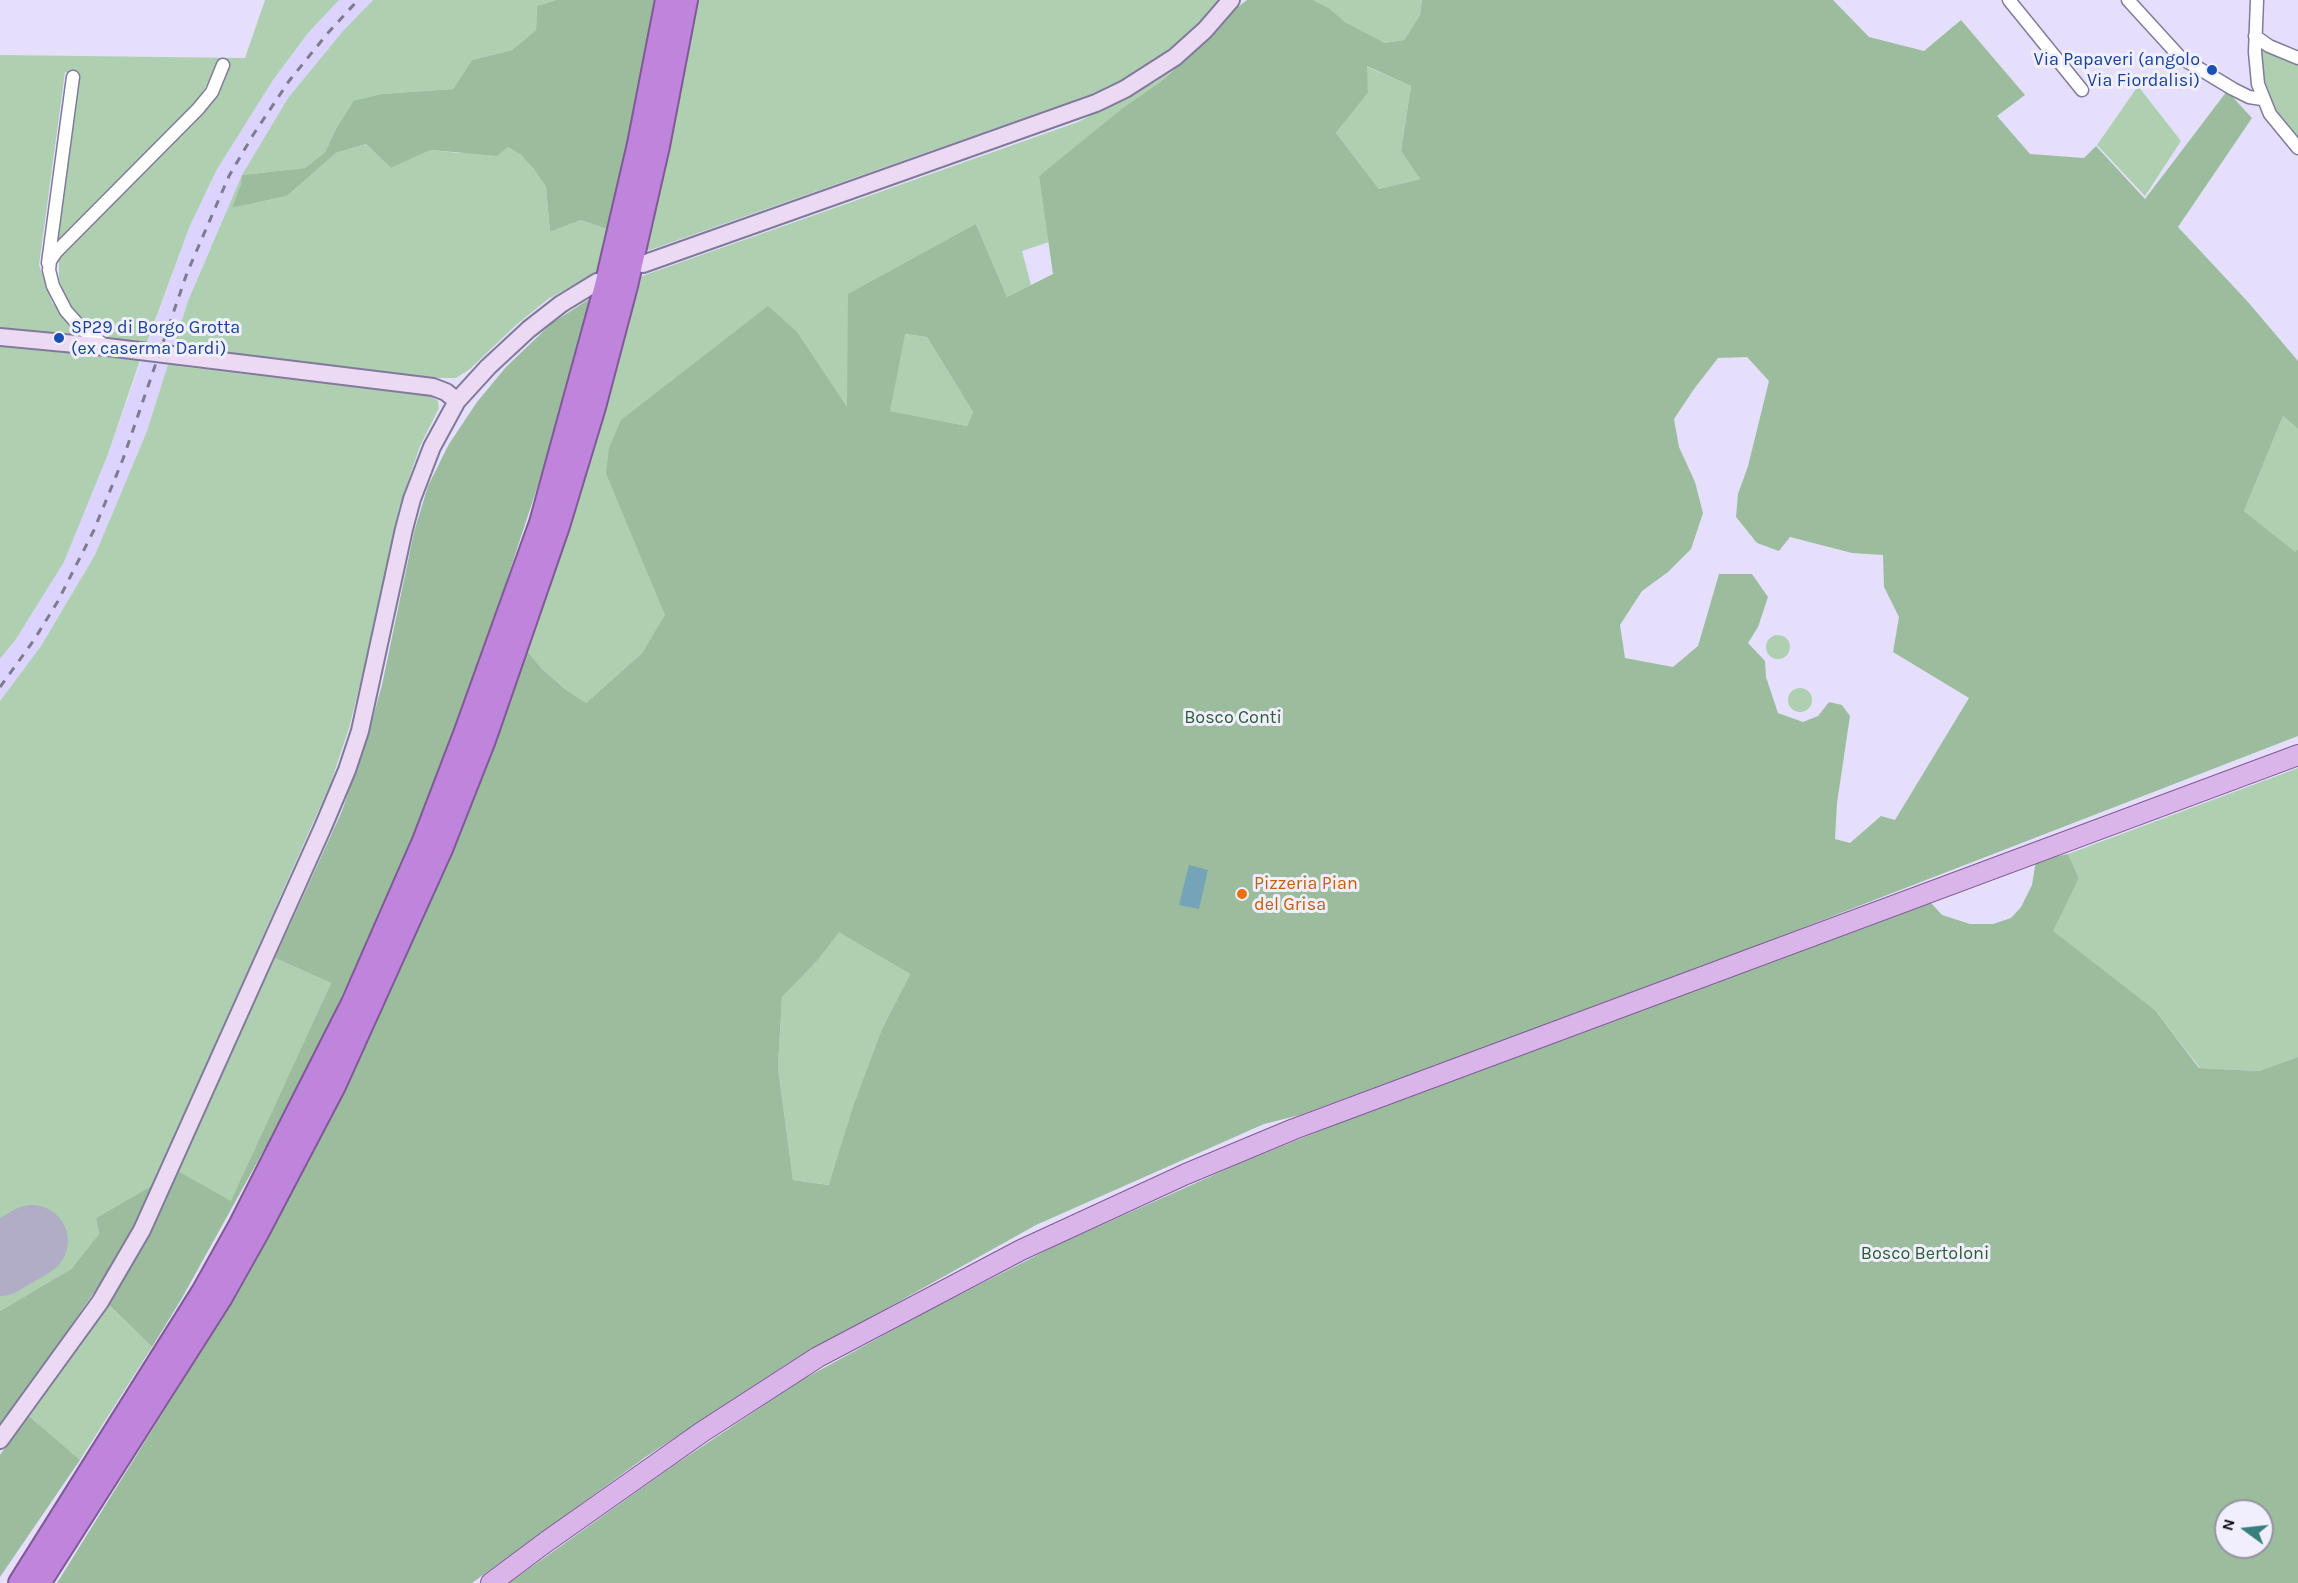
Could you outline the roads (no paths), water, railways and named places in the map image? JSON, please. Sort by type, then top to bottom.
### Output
[{"type":"highway","points":[[474,737],[541,523],[606,286],[667,0]]},
{"type":"highway","points":[[39,1583],[221,1297],[325,1082],[390,922],[432,845],[558,526],[594,407],[626,286],[658,146],[686,0]]},
{"type":"highway","points":[[20,1583],[286,1160]]},
{"type":"main road","points":[[643,264],[1096,103],[1125,89],[1175,57],[1205,30],[1232,0]]},
{"type":"main road","points":[[0,1440],[100,1302],[142,1230],[323,827],[347,770],[360,731],[412,499],[432,447],[457,401],[488,367],[561,304],[597,282]]},
{"type":"main road","points":[[0,337],[107,347],[433,387],[446,392],[457,401]]},
{"type":"main road","points":[[491,1583],[692,1439],[818,1357],[1021,1250],[1294,1129],[2298,755]]},
{"type":"street","points":[[2009,0],[2082,90]]},
{"type":"street","points":[[2128,0],[2180,57],[2248,97],[2262,99]]},
{"type":"street","points":[[2257,0],[2255,69],[2262,99],[2278,126],[2298,148]]},
{"type":"street","points":[[2255,36],[2269,46],[2298,58]]},
{"type":"street","points":[[49,270],[50,261],[56,252],[205,102],[216,84],[223,65]]},
{"type":"street","points":[[72,77],[47,261],[57,296],[72,319],[89,336],[107,347]]},
{"type":"water","points":[[1189,865],[1208,870],[1199,909],[1179,905]]},
{"type":"railway","points":[[0,687],[34,640],[58,601],[94,530],[123,459],[187,273],[229,176],[289,81],[358,0]]},
{"type":"place","name":"Via Papaveri (angolo Via Fiordalisi)","points":[[2212,70]]},
{"type":"place","name":"SP29 di Borgo Grotta (ex caserma Dardi)","points":[[59,338]]},
{"type":"place","name":"Pizzeria Pian del Grisa","points":[[1242,894]]},
{"type":"park label","name":"Bosco Conti","points":[[1233,718]]},
{"type":"park label","name":"Bosco Bertoloni","points":[[1925,1254]]}]
